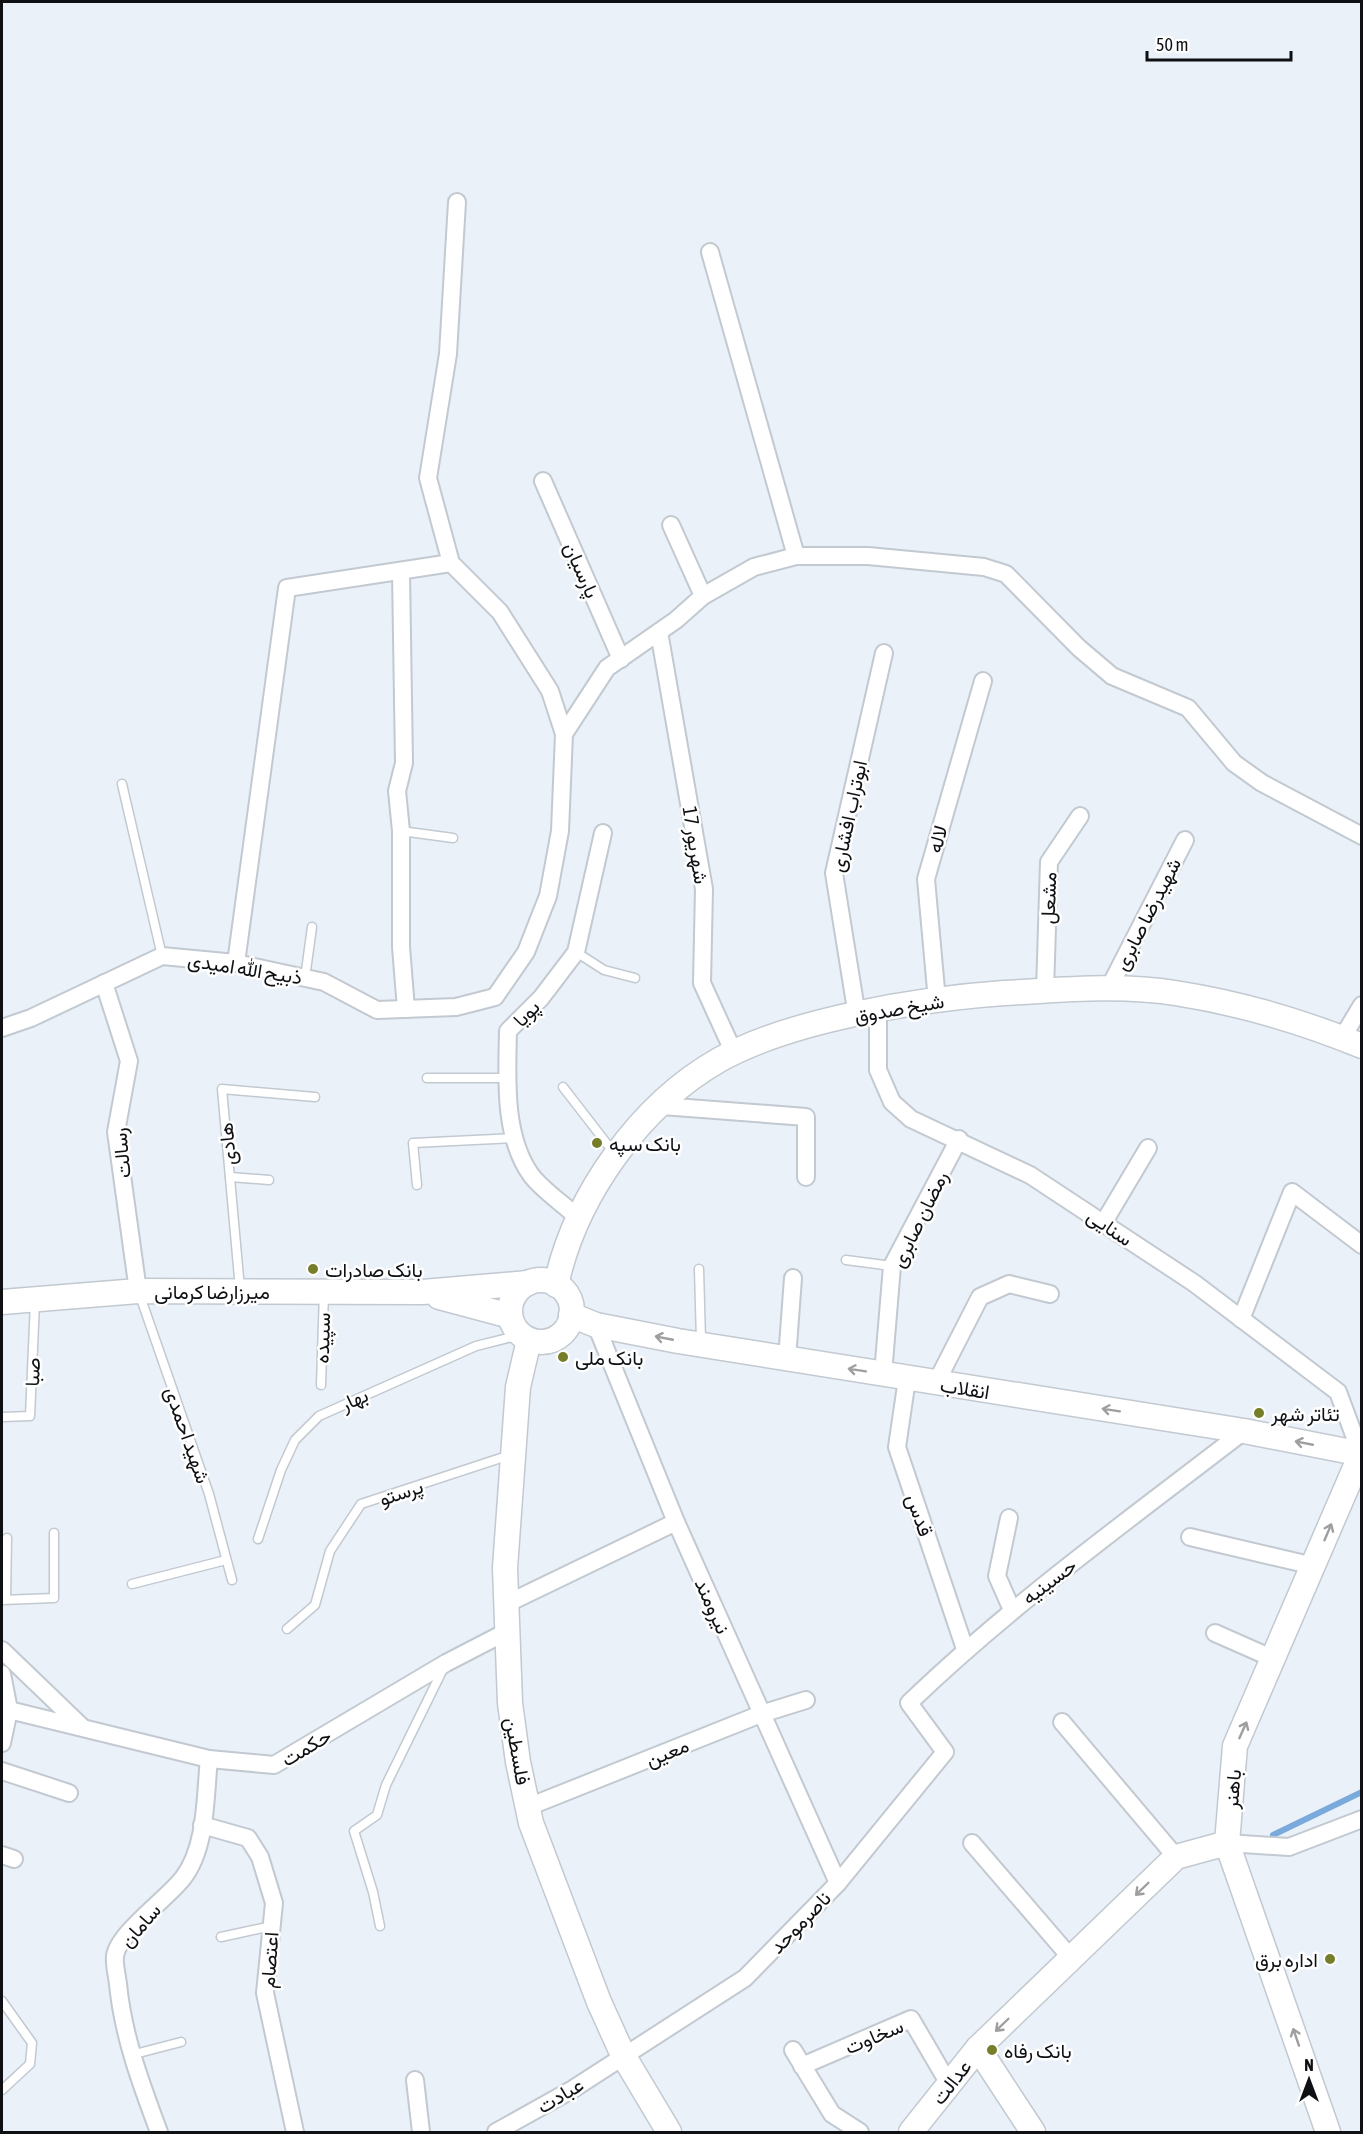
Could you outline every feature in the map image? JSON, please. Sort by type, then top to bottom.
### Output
[{"type":"main road","name":"شیخ صدوق","points":[[556,1285],[561,1263],[578,1218],[593,1188],[616,1156],[662,1106],[718,1061],[807,1026],[937,1001],[1045,991],[1109,988],[1172,992],[1220,1001],[1260,1010],[1352,1042]]},
{"type":"main road","points":[[537,1281],[556,1285],[568,1298],[571,1315],[569,1324],[556,1338],[548,1341],[423,1292],[537,1281]]},
{"type":"main road","points":[[520,1330],[513,1297],[528,1283]]},
{"type":"main road","name":"میرزارضا کرمانی","points":[[2,1302],[138,1291],[423,1292]]},
{"type":"main road","name":"انقلاب","points":[[571,1315],[596,1325],[701,1345],[1244,1431],[1361,1454]]},
{"type":"main road","name":"فلسطین","points":[[520,1330],[504,1605],[510,1703],[528,1807],[566,1919],[598,2002],[623,2055],[669,2133]]},
{"type":"main road","name":"باهنر","points":[[1328,2133],[1227,1843],[1235,1746],[1361,1454]]},
{"type":"main road","name":"عدالت","points":[[911,2133],[978,2048],[1176,1857],[1227,1843]]},
{"type":"main road","points":[[978,2048],[1033,2133]]},
{"type":"main road","points":[[1310,2133],[1312,2084]]},
{"type":"street","points":[[457,202],[448,354],[428,478],[451,563],[500,612],[550,691],[564,734]]},
{"type":"street","points":[[710,252],[796,556]]},
{"type":"street","name":"پارسیان","points":[[543,481],[621,659]]},
{"type":"street","points":[[671,525],[703,596]]},
{"type":"street","points":[[564,734],[607,668],[659,632],[703,596],[754,567],[796,556],[868,556],[984,567],[1006,574],[1079,648],[1112,676],[1188,708],[1234,763],[1262,783],[1362,836]]},
{"type":"street","points":[[236,963],[287,588],[451,563]]},
{"type":"street","points":[[401,572],[404,763],[397,791],[401,831],[401,947],[406,1009]]},
{"type":"street","name":"17 شهریور","points":[[659,632],[704,890],[702,984],[735,1053]]},
{"type":"street","name":"ابوتراب افشاری","points":[[867,1013],[834,873],[884,653]]},
{"type":"street","name":"لاله","points":[[937,1001],[926,879],[983,681]]},
{"type":"street","name":"ذبیح الله امیدی","points":[[2,1028],[31,1018],[162,956],[236,963],[324,982],[377,1010],[456,1007],[495,997],[526,952],[548,897],[560,831],[564,734]]},
{"type":"street","name":"مشعل","points":[[1045,991],[1049,861],[1080,816]]},
{"type":"street","name":"پویا","points":[[578,1218],[531,1175],[514,1138],[507,1078],[508,1031],[541,998],[576,952],[603,833]]},
{"type":"street","name":"شهیدرضا صابری","points":[[1109,988],[1185,840]]},
{"type":"street","name":"رسالت","points":[[104,983],[129,1061],[116,1132],[138,1291]]},
{"type":"street","points":[[1352,1042],[1362,1005]]},
{"type":"street","name":"سنایی","points":[[867,1013],[878,1070],[892,1102],[911,1119],[1030,1175],[1194,1283],[1338,1392],[1361,1454]]},
{"type":"street","points":[[662,1106],[806,1117],[806,1177]]},
{"type":"street","name":"رمضان صابری","points":[[895,1377],[892,1266],[959,1140]]},
{"type":"street","points":[[1104,1222],[1148,1148]]},
{"type":"street","points":[[1241,1319],[1292,1192],[1362,1245]]},
{"type":"street","points":[[786,1359],[793,1278]]},
{"type":"street","points":[[936,1383],[980,1297],[1010,1284],[1050,1294]]},
{"type":"street","name":"نیرومند","points":[[596,1325],[676,1522],[838,1882]]},
{"type":"street","name":"قدس","points":[[895,1377],[897,1447],[965,1649]]},
{"type":"street","name":"حسینیه","points":[[945,1752],[909,1703],[965,1649],[1012,1610],[1244,1431]]},
{"type":"street","points":[[1009,1518],[997,1576],[1012,1610]]},
{"type":"street","points":[[504,1605],[676,1522]]},
{"type":"street","points":[[1190,1537],[1314,1566]]},
{"type":"street","name":"حکمت","points":[[9,1710],[209,1759],[274,1765],[446,1663],[506,1632]]},
{"type":"street","points":[[1215,1632],[1274,1659]]},
{"type":"street","name":"حکمت","points":[[2,1650],[84,1728]]},
{"type":"street","points":[[2,1674],[9,1710],[2,1741]]},
{"type":"street","name":"معین","points":[[528,1807],[761,1714],[806,1700]]},
{"type":"street","points":[[1062,1722],[1176,1857]]},
{"type":"street","name":"ناصرموحد","points":[[623,2055],[746,1978],[838,1882],[945,1752]]},
{"type":"street","name":"سامان","points":[[159,2133],[131,2055],[119,1997],[115,1955],[135,1925],[184,1877],[195,1854],[202,1825],[209,1759]]},
{"type":"street","points":[[2,1771],[69,1793]]},
{"type":"street","points":[[1227,1843],[1289,1847],[1362,1819]]},
{"type":"street","name":"اعتصام","points":[[202,1825],[248,1838],[260,1857],[274,1903],[266,1993],[295,2133]]},
{"type":"street","points":[[972,1843],[1071,1958]]},
{"type":"street","name":"سخاوت","points":[[802,2066],[911,2019],[950,2084]]},
{"type":"street","points":[[793,2050],[832,2114],[860,2133]]},
{"type":"street","name":"عبادت","points":[[496,2133],[573,2089],[623,2055]]},
{"type":"street","points":[[415,2080],[421,2133]]},
{"type":"lane","points":[[122,784],[162,956]]},
{"type":"lane","points":[[401,831],[453,838]]},
{"type":"lane","points":[[305,978],[312,927]]},
{"type":"lane","points":[[576,952],[604,970],[635,978]]},
{"type":"lane","points":[[427,1078],[507,1078]]},
{"type":"lane","points":[[563,1087],[616,1156]]},
{"type":"lane","name":"هادی","points":[[240,1291],[222,1089],[315,1097]]},
{"type":"lane","points":[[417,1185],[413,1143],[514,1138]]},
{"type":"lane","points":[[230,1177],[269,1180]]},
{"type":"lane","points":[[846,1260],[892,1266]]},
{"type":"lane","points":[[699,1269],[701,1345]]},
{"type":"lane","name":"شهید احمدی","points":[[138,1291],[209,1494],[232,1580]]},
{"type":"lane","name":"سپیده","points":[[321,1385],[324,1291]]},
{"type":"lane","name":"صبا","points":[[2,1417],[30,1416],[35,1300]]},
{"type":"lane","name":"بهار","points":[[258,1539],[280,1470],[295,1440],[319,1416],[476,1346],[520,1330]]},
{"type":"lane","name":"پرستو","points":[[287,1629],[315,1605],[330,1551],[361,1504],[513,1454]]},
{"type":"lane","points":[[7,1538],[4,1600],[54,1598],[54,1533]]},
{"type":"lane","points":[[132,1584],[225,1560]]},
{"type":"lane","points":[[380,1926],[373,1892],[354,1831],[377,1815],[386,1785],[446,1663]]},
{"type":"lane","points":[[221,1937],[272,1926]]},
{"type":"lane","points":[[2,2001],[32,2043],[30,2064],[2,2090]]},
{"type":"lane","points":[[131,2055],[181,2042]]},
{"type":"waterway","points":[[1273,1835],[1362,1792]]},
{"type":"place","name":"بانک سپه","points":[[597,1143]]},
{"type":"place","name":"بانک صادرات","points":[[313,1269]]},
{"type":"place","name":"بانک ملی","points":[[563,1357]]},
{"type":"place","name":"تئاتر شهر","points":[[1259,1413]]},
{"type":"place","name":"اداره برق","points":[[1330,1959]]},
{"type":"place","name":"بانک رفاه","points":[[992,2050]]}]
